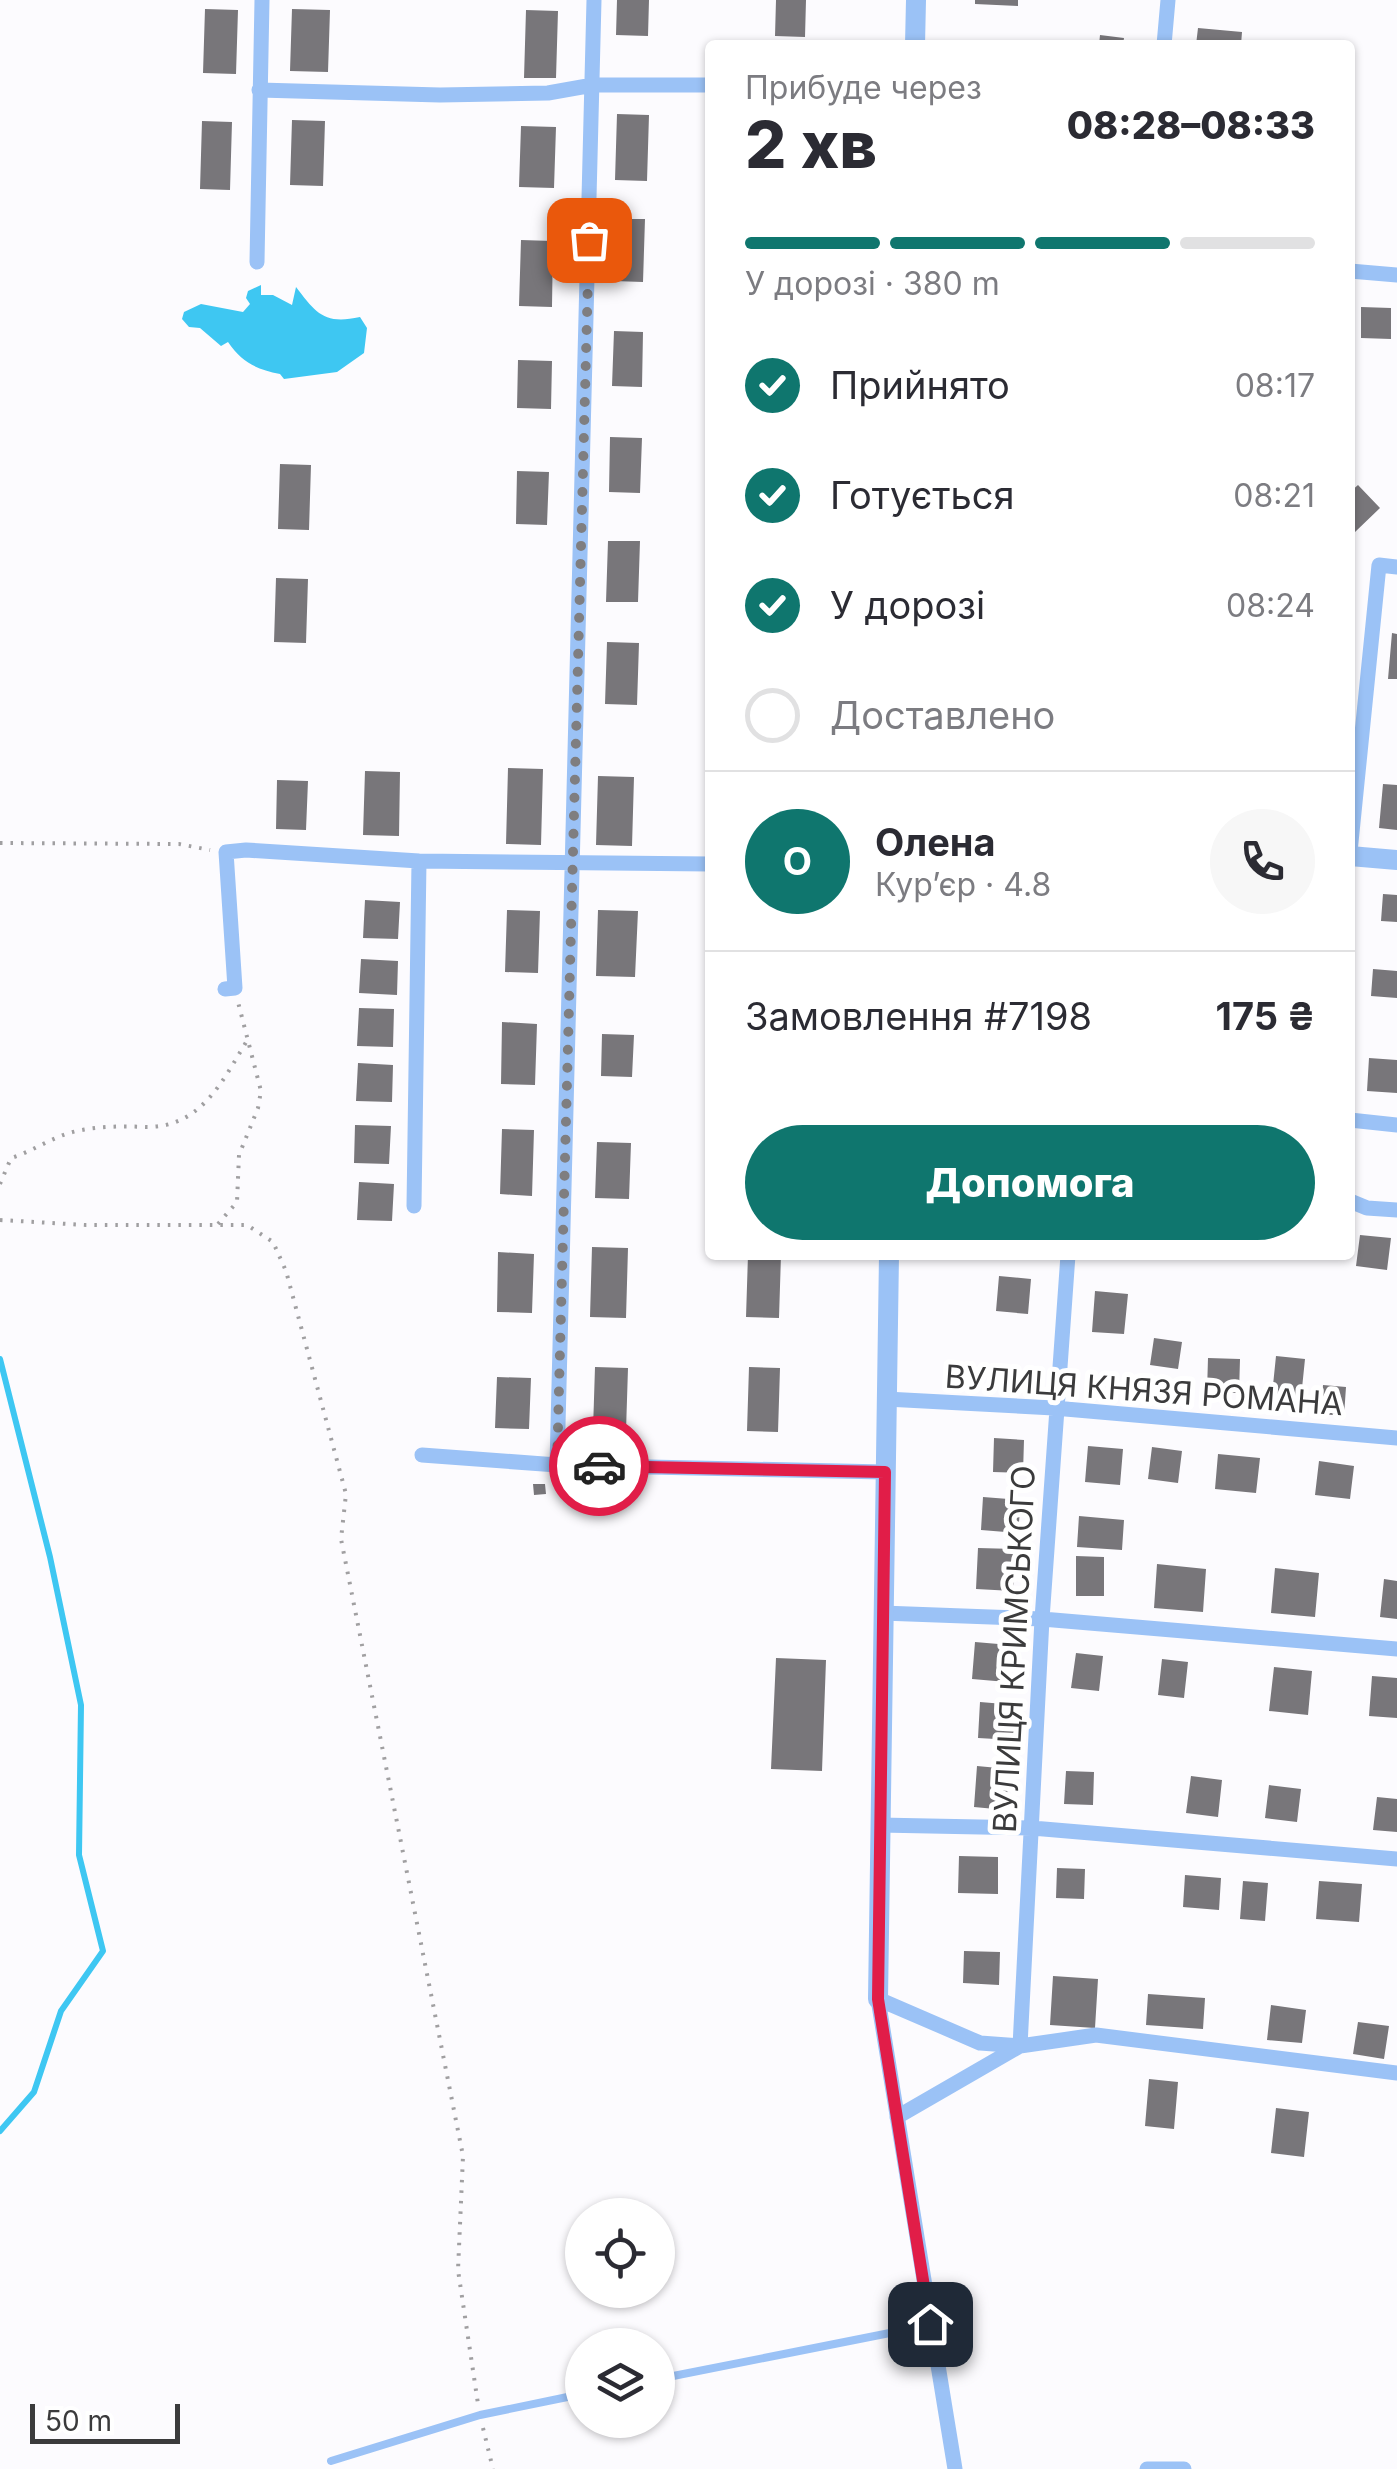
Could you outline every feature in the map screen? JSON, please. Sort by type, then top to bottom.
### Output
[{"type":"street","points":[[258,262],[262,0]]},
{"type":"street","points":[[557,1465],[594,0]]},
{"type":"street","points":[[915,40],[916,0]]},
{"type":"street","points":[[1164,40],[1168,0]]},
{"type":"street","points":[[259,90],[440,95],[548,93],[592,85],[705,85]]},
{"type":"street","points":[[1355,272],[1397,276]]},
{"type":"street","points":[[1355,804],[1379,565],[1397,566]]},
{"type":"street","points":[[230,988],[226,852],[419,860],[705,864]]},
{"type":"street","points":[[1355,855],[1397,860]]},
{"type":"street","points":[[414,1206],[419,860]]},
{"type":"street","points":[[1355,1121],[1397,1125]]},
{"type":"street","points":[[1355,1203],[1397,1210]]},
{"type":"street","points":[[889,1260],[878,1999],[955,2469]]},
{"type":"street","name":"ВУЛИЦЯ КРИМСЬКОГО","points":[[1020,2046],[1054,1408],[1068,1260]]},
{"type":"street","name":"ВУЛИЦЯ КНЯЗЯ РОМАНА","points":[[886,1399],[1054,1408],[1397,1438]]},
{"type":"street","points":[[422,1455],[557,1465],[885,1472]]},
{"type":"street","points":[[882,1612],[1042,1619],[1397,1649]]},
{"type":"street","points":[[879,1826],[1032,1828],[1397,1859]]},
{"type":"street","points":[[878,1999],[980,2043],[1020,2046],[1096,2035],[1397,2073]]},
{"type":"street","points":[[897,2117],[1020,2046]]},
{"type":"street","points":[[1147,2469],[1184,2469]]},
{"type":"lane","points":[[675,2376],[930,2324]]},
{"type":"lane","points":[[331,2461],[480,2415],[565,2398]]},
{"type":"path","points":[[0,843],[179,844],[226,852]]},
{"type":"path","points":[[218,1224],[237,1202],[240,1155],[261,1091],[230,988]]},
{"type":"path","points":[[0,1184],[11,1158],[53,1138],[103,1128],[173,1124],[199,1111],[248,1039]]},
{"type":"path","points":[[0,1220],[86,1225],[247,1224],[273,1242],[286,1271],[346,1494],[341,1539],[347,1573],[463,2156],[458,2270],[480,2415],[494,2469]]},
{"type":"water","points":[[261,285],[261,295],[273,295],[292,305],[296,287],[316,310],[329,318],[360,317],[367,328],[364,353],[337,372],[284,379],[250,364],[228,342],[221,346],[182,319],[184,312],[201,304],[243,312],[250,304],[246,298],[248,291]]},
{"type":"building","points":[[617,0],[649,0],[648,36],[616,35]]},
{"type":"building","points":[[776,0],[806,0],[805,37],[775,36]]},
{"type":"building","points":[[975,0],[1018,0],[1018,6],[975,4]]},
{"type":"building","points":[[205,9],[238,10],[236,74],[203,73]]},
{"type":"building","points":[[292,9],[330,10],[328,72],[290,71]]},
{"type":"building","points":[[526,10],[558,11],[556,78],[524,78]]},
{"type":"building","points":[[1198,28],[1242,32],[1241,40],[1197,40]]},
{"type":"building","points":[[1100,35],[1124,38],[1124,40],[1100,40]]},
{"type":"building","points":[[617,114],[649,115],[647,181],[615,180]]},
{"type":"building","points":[[292,120],[325,121],[323,186],[290,185]]},
{"type":"building","points":[[202,121],[232,122],[230,190],[200,189]]},
{"type":"building","points":[[521,126],[556,127],[554,188],[519,187]]},
{"type":"building","points":[[616,219],[645,219],[643,282],[614,281]]},
{"type":"building","points":[[521,240],[553,241],[552,307],[519,306]]},
{"type":"building","points":[[1361,307],[1391,308],[1391,339],[1361,338]]},
{"type":"building","points":[[614,331],[643,332],[642,387],[612,386]]},
{"type":"building","points":[[518,360],[552,361],[551,409],[517,408]]},
{"type":"building","points":[[610,437],[642,438],[640,493],[609,492]]},
{"type":"building","points":[[280,464],[311,465],[309,530],[278,529]]},
{"type":"building","points":[[517,471],[549,472],[547,525],[516,524]]},
{"type":"building","points":[[1358,485],[1380,508],[1355,532]]},
{"type":"building","points":[[608,541],[640,541],[638,602],[606,602]]},
{"type":"building","points":[[276,578],[308,579],[306,643],[274,642]]},
{"type":"building","points":[[1392,633],[1397,634],[1397,679],[1388,679]]},
{"type":"building","points":[[607,642],[639,643],[637,705],[605,704]]},
{"type":"building","points":[[508,768],[543,769],[541,845],[506,844]]},
{"type":"building","points":[[365,771],[400,772],[399,836],[363,835]]},
{"type":"building","points":[[598,776],[634,777],[632,846],[596,845]]},
{"type":"building","points":[[277,780],[308,781],[306,830],[276,829]]},
{"type":"building","points":[[1383,784],[1397,785],[1397,830],[1379,828]]},
{"type":"building","points":[[1383,894],[1397,895],[1397,922],[1381,921]]},
{"type":"building","points":[[365,900],[400,902],[398,939],[363,938]]},
{"type":"building","points":[[507,910],[540,911],[538,973],[505,972]]},
{"type":"building","points":[[598,910],[638,911],[635,977],[596,976]]},
{"type":"building","points":[[361,959],[398,961],[397,995],[359,993]]},
{"type":"building","points":[[1373,969],[1397,971],[1397,998],[1371,996]]},
{"type":"building","points":[[359,1008],[394,1009],[393,1047],[357,1046]]},
{"type":"building","points":[[502,1022],[537,1024],[535,1085],[501,1084]]},
{"type":"building","points":[[602,1034],[634,1035],[632,1077],[601,1076]]},
{"type":"building","points":[[1369,1058],[1397,1060],[1397,1093],[1367,1091]]},
{"type":"building","points":[[358,1063],[393,1065],[392,1102],[356,1101]]},
{"type":"building","points":[[355,1125],[391,1126],[389,1164],[354,1163]]},
{"type":"building","points":[[502,1129],[534,1130],[532,1196],[500,1194]]},
{"type":"building","points":[[597,1142],[631,1143],[629,1199],[595,1198]]},
{"type":"building","points":[[359,1182],[394,1184],[392,1221],[357,1220]]},
{"type":"building","points":[[1360,1235],[1391,1238],[1387,1270],[1356,1266]]},
{"type":"building","points":[[592,1247],[628,1248],[626,1318],[590,1317]]},
{"type":"building","points":[[498,1252],[534,1254],[532,1313],[497,1312]]},
{"type":"building","points":[[748,1260],[781,1260],[779,1318],[746,1317]]},
{"type":"building","points":[[999,1276],[1031,1279],[1028,1314],[996,1311]]},
{"type":"building","points":[[1095,1291],[1128,1294],[1124,1334],[1092,1332]]},
{"type":"building","points":[[1154,1338],[1182,1342],[1178,1369],[1150,1365]]},
{"type":"building","points":[[1276,1356],[1305,1359],[1301,1398],[1272,1395]]},
{"type":"building","points":[[1208,1358],[1240,1359],[1239,1393],[1207,1392]]},
{"type":"building","points":[[595,1367],[628,1368],[626,1431],[593,1430]]},
{"type":"building","points":[[749,1367],[780,1368],[778,1432],[747,1431]]},
{"type":"building","points":[[497,1377],[531,1378],[529,1429],[495,1428]]},
{"type":"building","points":[[1323,1385],[1346,1387],[1344,1416],[1321,1414]]},
{"type":"building","points":[[994,1438],[1024,1440],[1023,1473],[993,1472]]},
{"type":"building","points":[[1088,1446],[1123,1449],[1120,1485],[1085,1482]]},
{"type":"building","points":[[1152,1447],[1182,1451],[1178,1483],[1148,1479]]},
{"type":"building","points":[[1218,1454],[1260,1458],[1256,1493],[1215,1489]]},
{"type":"building","points":[[1319,1461],[1354,1466],[1350,1499],[1315,1495]]},
{"type":"building","points":[[533,1484],[545,1484],[546,1494],[534,1495]]},
{"type":"building","points":[[983,1497],[1021,1500],[1018,1533],[981,1530]]},
{"type":"building","points":[[1079,1516],[1124,1520],[1122,1550],[1077,1547]]},
{"type":"building","points":[[978,1548],[1015,1549],[1013,1591],[976,1589]]},
{"type":"building","points":[[1076,1556],[1104,1557],[1104,1596],[1076,1596]]},
{"type":"building","points":[[1157,1564],[1206,1569],[1203,1612],[1154,1608]]},
{"type":"building","points":[[1275,1568],[1319,1573],[1315,1617],[1271,1613]]},
{"type":"building","points":[[1384,1579],[1397,1581],[1397,1619],[1380,1617]]},
{"type":"building","points":[[975,1642],[1010,1645],[1007,1682],[972,1679]]},
{"type":"building","points":[[1076,1653],[1103,1656],[1099,1691],[1071,1688]]},
{"type":"building","points":[[776,1658],[826,1660],[822,1771],[771,1769]]},
{"type":"building","points":[[1162,1659],[1188,1662],[1184,1698],[1158,1695]]},
{"type":"building","points":[[1274,1667],[1312,1671],[1308,1715],[1269,1711]]},
{"type":"building","points":[[1372,1676],[1397,1678],[1397,1718],[1369,1716]]},
{"type":"building","points":[[980,1702],[1016,1705],[1013,1740],[978,1738]]},
{"type":"building","points":[[977,1766],[1009,1769],[1006,1810],[974,1807]]},
{"type":"building","points":[[1066,1771],[1094,1772],[1093,1805],[1064,1804]]},
{"type":"building","points":[[1191,1776],[1222,1780],[1218,1817],[1186,1813]]},
{"type":"building","points":[[1269,1785],[1301,1789],[1297,1822],[1265,1818]]},
{"type":"building","points":[[1377,1797],[1397,1799],[1397,1832],[1373,1830]]},
{"type":"building","points":[[959,1856],[998,1857],[998,1894],[958,1893]]},
{"type":"building","points":[[1057,1868],[1085,1869],[1084,1899],[1056,1898]]},
{"type":"building","points":[[1185,1875],[1221,1878],[1219,1910],[1183,1907]]},
{"type":"building","points":[[1243,1881],[1268,1883],[1265,1921],[1240,1919]]},
{"type":"building","points":[[1319,1881],[1362,1884],[1359,1922],[1316,1919]]},
{"type":"building","points":[[964,1951],[1000,1952],[999,1985],[963,1983]]},
{"type":"building","points":[[1053,1976],[1098,1979],[1095,2028],[1050,2025]]},
{"type":"building","points":[[1148,1994],[1205,1998],[1203,2029],[1146,2025]]},
{"type":"building","points":[[1271,2005],[1306,2010],[1302,2043],[1267,2040]]},
{"type":"building","points":[[1358,2022],[1389,2026],[1384,2059],[1353,2054]]},
{"type":"building","points":[[1149,2079],[1178,2082],[1174,2129],[1145,2126]]},
{"type":"building","points":[[1276,2108],[1309,2112],[1304,2157],[1271,2153]]},
{"type":"waterway","points":[[0,1359],[50,1557],[81,1705],[79,1855],[103,1951],[61,2011],[34,2092],[0,2131]]},
{"type":"way so far","points":[[589,240],[557,1465],[599,1466]]},
{"type":"route","points":[[599,1466],[885,1472],[878,1999],[930,2324]]}]
